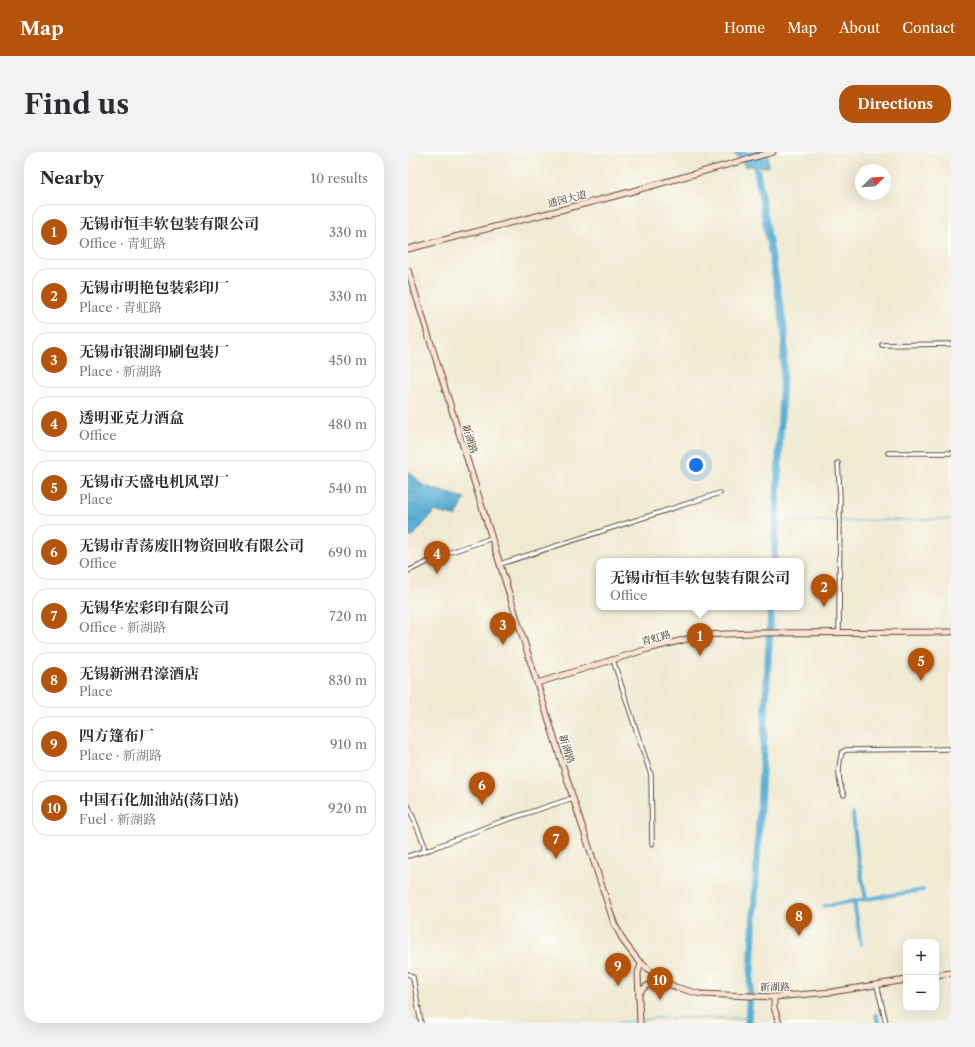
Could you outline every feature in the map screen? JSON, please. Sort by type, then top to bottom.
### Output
[{"type":"main road","name":"通园大道","points":[[408,249],[616,196],[773,152]]},
{"type":"main road","name":"新湖路","points":[[408,270],[573,798],[614,923],[624,942],[641,964],[656,976],[667,983],[700,994],[774,997],[832,992],[903,981]]},
{"type":"main road","name":"青虹路","points":[[537,683],[703,635],[755,633],[951,632]]},
{"type":"main road","points":[[640,1023],[638,973],[641,964]]},
{"type":"main road","points":[[939,975],[951,973]]},
{"type":"main road","points":[[639,998],[645,987],[667,983]]},
{"type":"main road","points":[[774,997],[774,1007],[779,1023]]},
{"type":"street","points":[[882,346],[951,344]]},
{"type":"street","points":[[888,453],[951,453]]},
{"type":"street","points":[[838,463],[840,518],[839,632]]},
{"type":"street","points":[[500,564],[720,493]]},
{"type":"street","points":[[408,571],[445,554],[492,538]]},
{"type":"street","points":[[613,660],[651,775],[652,844]]},
{"type":"street","points":[[844,795],[840,787],[839,775],[842,752],[846,750],[951,749]]},
{"type":"street","points":[[408,856],[431,849],[494,824],[573,798]]},
{"type":"street","points":[[408,805],[424,844],[424,850]]},
{"type":"street","points":[[408,974],[413,977],[421,1023]]},
{"type":"street","points":[[877,985],[886,1023]]},
{"type":"water","points":[[729,152],[768,152],[768,167],[745,166],[734,153]]},
{"type":"water","points":[[408,470],[424,486],[465,498],[456,517],[435,511],[412,537],[408,537]]},
{"type":"waterway","points":[[758,152],[756,166],[785,333],[774,558]]},
{"type":"waterway","points":[[776,522],[951,519]]},
{"type":"waterway","points":[[748,1023],[771,610]]},
{"type":"waterway","points":[[853,814],[857,852],[866,899]]},
{"type":"waterway","points":[[824,906],[923,890]]},
{"type":"waterway","points":[[854,901],[861,944]]},
{"type":"waterway","points":[[876,1014],[878,1023]]},
{"type":"waterway","points":[[643,1020],[654,1018],[748,1018]]},
{"type":"waterway","points":[[617,1023],[637,1020]]},
{"type":"place","name":"透明亚克力酒盒","points":[[437,574]]},
{"type":"place","name":"无锡市明艳包装彩印厂","points":[[824,607]]},
{"type":"place","name":"无锡市银湖印刷包装厂","points":[[503,645]]},
{"type":"place","name":"无锡市恒丰软包装有限公司","points":[[700,656]]},
{"type":"place","name":"无锡市天盛电机风罩厂","points":[[921,681]]},
{"type":"place","name":"无锡市青荡废旧物资回收有限公司","points":[[482,805]]},
{"type":"place","name":"无锡华宏彩印有限公司","points":[[556,859]]},
{"type":"place","name":"无锡新洲君濠酒店","points":[[799,936]]},
{"type":"place","name":"四方篷布厂","points":[[618,986]]},
{"type":"place","name":"中国石化加油站(荡口站)","points":[[660,1000]]}]
